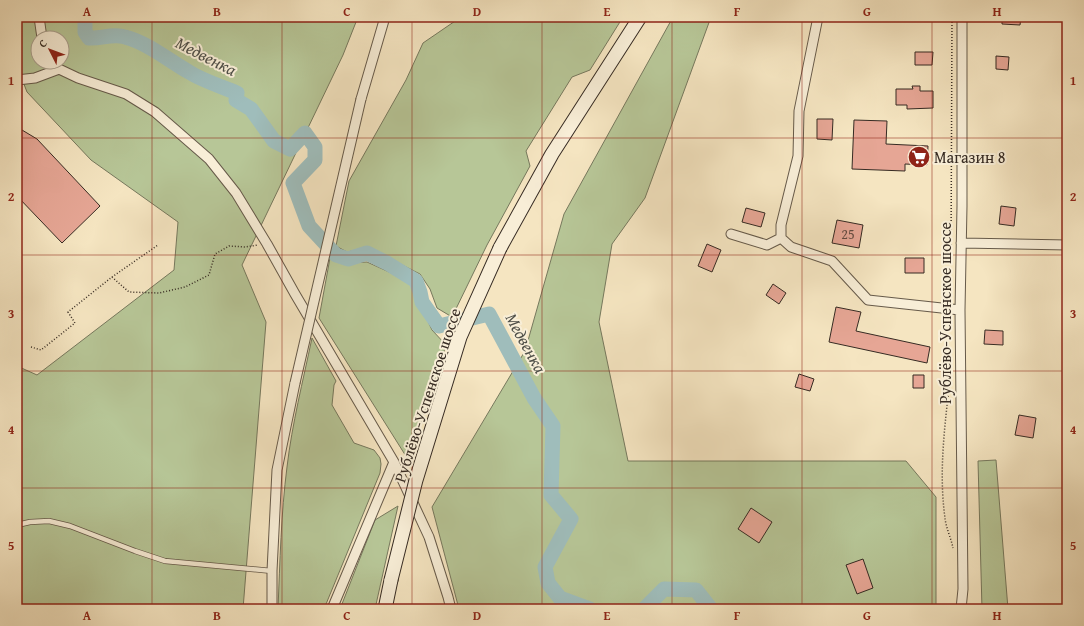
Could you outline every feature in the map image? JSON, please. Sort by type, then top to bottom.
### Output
[{"type":"main road","name":"Рублёво-Успенское шоссе","points":[[385,609],[416,480],[460,337],[500,248],[552,154],[640,17]]},
{"type":"street","points":[[39,17],[41,30]]},
{"type":"street","points":[[272,609],[272,571],[277,470],[295,383],[361,99],[385,17]]},
{"type":"street","points":[[818,17],[799,111],[798,156],[781,225],[781,238],[791,247],[832,262],[868,300],[960,310]]},
{"type":"street","name":"Рублёво-Успенское шоссе","points":[[961,609],[963,581],[960,310],[962,17]]},
{"type":"street","points":[[17,80],[35,78],[48,70]]},
{"type":"street","points":[[64,70],[78,78],[126,94],[155,112],[209,159],[236,193],[394,462],[429,537],[451,609]]},
{"type":"street","points":[[731,234],[767,244],[781,238]]},
{"type":"street","points":[[961,243],[1067,245]]},
{"type":"street","points":[[332,609],[394,462]]},
{"type":"lane","points":[[17,525],[30,522],[49,521],[70,526],[165,561],[272,571]]},
{"type":"path","points":[[951,205],[952,17]]},
{"type":"path","points":[[113,278],[129,292],[159,293],[185,286],[209,275],[215,254],[229,246],[245,247],[267,244]]},
{"type":"path","points":[[31,346],[41,350],[76,323],[68,312],[158,245]]},
{"type":"path","points":[[952,364],[943,442],[943,488],[945,519],[954,550]]},
{"type":"green space","points":[[17,17],[358,17],[343,55],[242,265],[266,322],[243,609],[17,609],[17,366],[37,375],[174,270],[178,222],[91,160],[27,92],[17,66]]},
{"type":"green space","points":[[461,17],[623,17],[590,70],[572,77],[526,151],[530,166],[487,245],[452,317],[437,308],[430,289],[420,274],[368,248],[347,252],[336,246],[349,181],[406,80],[423,43]]},
{"type":"green space","points":[[673,17],[711,17],[645,198],[612,244],[599,322],[628,461],[906,461],[936,497],[936,604],[934,609],[459,609],[432,507],[525,351],[564,214]]},
{"type":"green space","points":[[330,258],[346,263],[367,262],[409,281],[432,330],[446,345],[409,461],[319,318]]},
{"type":"green space","points":[[312,338],[336,381],[334,385],[332,405],[354,443],[374,450],[380,458],[380,473],[324,609],[278,609],[282,520],[289,451]]},
{"type":"green space","points":[[996,460],[1008,609],[982,609],[978,461]]},
{"type":"green space","points":[[398,506],[375,609],[340,609],[375,520]]},
{"type":"building","points":[[1002,17],[1021,17],[1020,25],[1002,24]]},
{"type":"building","points":[[915,52],[933,52],[932,65],[915,65]]},
{"type":"building","points":[[996,56],[1009,57],[1008,70],[996,69]]},
{"type":"building","points":[[912,86],[920,86],[920,91],[933,91],[933,108],[907,109],[907,105],[896,105],[896,89],[913,89]]},
{"type":"building","points":[[817,119],[833,119],[832,140],[817,139]]},
{"type":"building","points":[[854,120],[887,121],[886,144],[928,146],[927,165],[905,164],[905,171],[852,169]]},
{"type":"building","points":[[17,127],[37,139],[100,206],[62,243],[17,196]]},
{"type":"building","points":[[1001,206],[1016,208],[1014,226],[999,224]]},
{"type":"building","points":[[746,208],[765,213],[761,227],[742,222]]},
{"type":"building","points":[[837,220],[863,225],[859,248],[832,243]]},
{"type":"building","points":[[707,244],[721,250],[712,272],[698,266]]},
{"type":"building","points":[[905,258],[924,258],[924,273],[905,273]]},
{"type":"building","points":[[773,284],[786,293],[779,304],[766,295]]},
{"type":"building","points":[[836,307],[861,312],[856,331],[930,347],[927,363],[829,342]]},
{"type":"building","points":[[985,330],[1003,331],[1003,345],[984,344]]},
{"type":"building","points":[[799,374],[814,379],[810,391],[795,387]]},
{"type":"building","points":[[913,375],[924,375],[924,388],[913,388]]},
{"type":"building","points":[[1019,415],[1036,418],[1033,438],[1015,435]]},
{"type":"building","points":[[751,508],[772,522],[759,543],[738,529]]},
{"type":"building","points":[[863,559],[873,588],[857,594],[846,565]]},
{"type":"waterway","name":"Медвенка","points":[[85,17],[85,32],[89,38],[120,36],[142,43],[194,75],[237,93],[236,100],[251,109],[274,141],[290,149],[305,133],[315,147],[315,160],[293,183],[309,226],[336,255],[348,259],[367,253],[387,263],[416,281],[422,302],[439,326],[489,314],[534,398],[553,426],[551,495],[571,519],[545,567],[548,583],[560,598],[590,609]]},
{"type":"waterway","name":"Медвенка","points":[[644,609],[664,589],[696,590],[711,609]]},
{"type":"place","name":"Магазин 8","points":[[919,157]]}]
